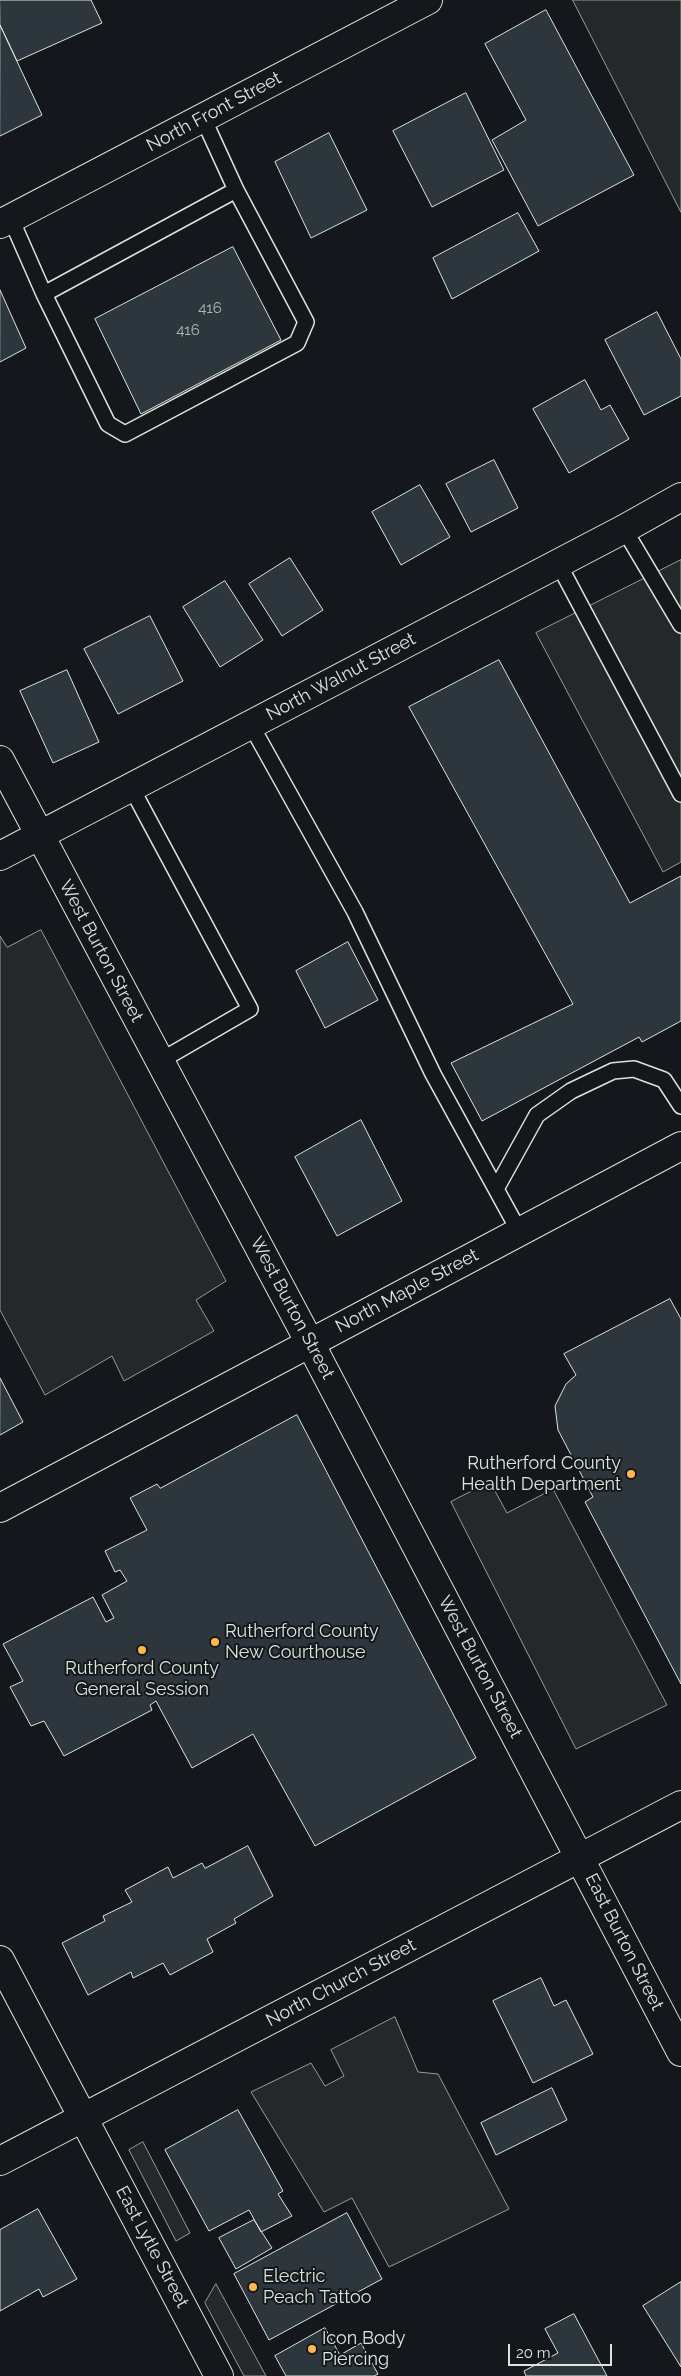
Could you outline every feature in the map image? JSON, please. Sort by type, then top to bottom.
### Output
[{"type":"street","name":"North Front Street","points":[[6,222],[428,0]]},
{"type":"street","name":"North Walnut Street","points":[[0,856],[624,529],[681,496]]},
{"type":"street","name":"West Burton Street","points":[[0,760],[310,1343],[580,1858]]},
{"type":"street","name":"North Maple Street","points":[[0,1508],[681,1146]]},
{"type":"street","name":"North Church Street","points":[[0,2161],[681,1805]]},
{"type":"street","name":"East Burton Street","points":[[580,1858],[681,2052]]},
{"type":"street","name":"East Lytle Street","points":[[0,1960],[85,2118],[219,2376]]},
{"type":"lane","points":[[6,222],[108,424],[125,434],[298,343],[306,322],[236,190],[203,118]]},
{"type":"lane","points":[[44,294],[236,190]]},
{"type":"lane","points":[[624,529],[681,625]]},
{"type":"lane","points":[[558,563],[681,794]]},
{"type":"lane","points":[[251,725],[355,912],[433,1074],[520,1231]]},
{"type":"lane","points":[[131,787],[250,1009],[160,1061]]},
{"type":"lane","points":[[496,1189],[537,1115],[572,1091],[613,1071],[634,1069],[664,1080],[681,1106]]},
{"type":"shaded area","points":[[573,0],[681,0],[681,212]]},
{"type":"shaded area","points":[[681,560],[681,862],[663,872],[536,633]]},
{"type":"shaded area","points":[[41,930],[226,1281],[196,1300],[214,1331],[124,1381],[112,1356],[45,1395],[0,1310],[0,936],[7,947]]},
{"type":"shaded area","points":[[490,1482],[507,1513],[553,1489],[667,1705],[576,1749],[451,1502]]},
{"type":"shaded area","points":[[395,2017],[418,2072],[438,2074],[509,2209],[389,2267],[352,2198],[324,2212],[251,2092],[311,2063],[325,2086],[344,2076],[331,2050]]},
{"type":"shaded area","points":[[143,2142],[190,2233],[176,2241],[129,2150]]},
{"type":"shaded area","points":[[216,2284],[266,2376],[244,2376],[205,2303]]},
{"type":"building","points":[[0,0],[91,0],[102,23],[17,61],[0,25]]},
{"type":"building","points":[[546,10],[634,175],[538,226],[492,140],[526,120],[485,44]]},
{"type":"building","points":[[0,25],[42,115],[0,136]]},
{"type":"building","points":[[466,93],[504,170],[432,207],[393,131]]},
{"type":"building","points":[[329,133],[367,210],[311,238],[275,162]]},
{"type":"building","points":[[518,213],[539,251],[452,299],[433,258]]},
{"type":"building","points":[[233,247],[281,340],[141,414],[95,319]]},
{"type":"building","points":[[0,290],[26,348],[0,362]]},
{"type":"building","points":[[657,312],[681,359],[681,396],[644,415],[605,340]]},
{"type":"building","points":[[585,380],[601,410],[610,405],[629,439],[569,473],[533,409]]},
{"type":"building","points":[[494,460],[518,508],[471,532],[446,484]]},
{"type":"building","points":[[420,485],[450,537],[401,565],[372,512]]},
{"type":"building","points":[[290,558],[323,610],[282,636],[249,584]]},
{"type":"building","points":[[225,581],[263,640],[220,667],[183,607]]},
{"type":"building","points":[[150,616],[183,681],[118,714],[84,649]]},
{"type":"building","points":[[499,660],[630,903],[681,876],[681,1021],[642,1042],[639,1037],[482,1121],[451,1063],[573,1004],[409,707]]},
{"type":"building","points":[[67,670],[99,742],[53,763],[20,691]]},
{"type":"building","points":[[348,942],[378,1000],[325,1028],[296,971]]},
{"type":"building","points":[[361,1120],[402,1201],[337,1236],[295,1157]]},
{"type":"building","name":"Rutherford County Health Department","points":[[670,1299],[681,1319],[681,1684],[585,1502],[593,1497],[558,1430],[555,1406],[566,1384],[576,1375],[564,1354]]},
{"type":"building","points":[[0,1378],[23,1422],[0,1435]]},
{"type":"building","points":[[297,1415],[476,1758],[315,1846],[253,1734],[192,1768],[156,1701],[150,1705],[152,1710],[64,1756],[44,1721],[31,1726],[10,1687],[23,1681],[3,1644],[93,1597],[106,1622],[114,1618],[102,1595],[127,1581],[120,1570],[115,1572],[105,1551],[147,1530],[130,1498],[157,1484],[160,1488]]},
{"type":"building","points":[[248,1846],[273,1896],[234,1919],[236,1923],[207,1939],[213,1952],[170,1975],[163,1963],[133,1978],[131,1972],[88,1995],[62,1943],[105,1921],[103,1916],[132,1902],[125,1890],[168,1867],[173,1878],[202,1863],[205,1868]]},
{"type":"building","points":[[541,1978],[554,2006],[566,2000],[593,2054],[533,2083],[493,2001]]},
{"type":"building","points":[[552,2088],[567,2120],[496,2155],[481,2123]]},
{"type":"building","points":[[238,2110],[283,2191],[278,2194],[292,2216],[261,2232],[249,2210],[209,2231],[165,2150]]},
{"type":"building","points":[[38,2209],[77,2279],[43,2297],[39,2289],[0,2311],[0,2230]]},
{"type":"building","points":[[347,2213],[382,2279],[269,2340],[234,2274]]},
{"type":"building","points":[[254,2220],[272,2248],[236,2269],[219,2238]]},
{"type":"building","points":[[681,2282],[681,2367],[643,2306]]},
{"type":"building","points":[[574,2314],[607,2376],[526,2376],[524,2371],[558,2353],[545,2329]]},
{"type":"building","name":"Icon Body Piercing","points":[[325,2328],[340,2355],[361,2343],[378,2374],[374,2376],[286,2376],[275,2356]]},
{"type":"place","name":"Rutherford County Health Department","points":[[631,1474]]},
{"type":"place","name":"Rutherford County New Courthouse","points":[[215,1642]]},
{"type":"place","name":"Rutherford County General Session","points":[[142,1650]]},
{"type":"place","name":"Electric Peach Tattoo","points":[[253,2287]]},
{"type":"place","name":"Icon Body Piercing","points":[[312,2349]]}]
